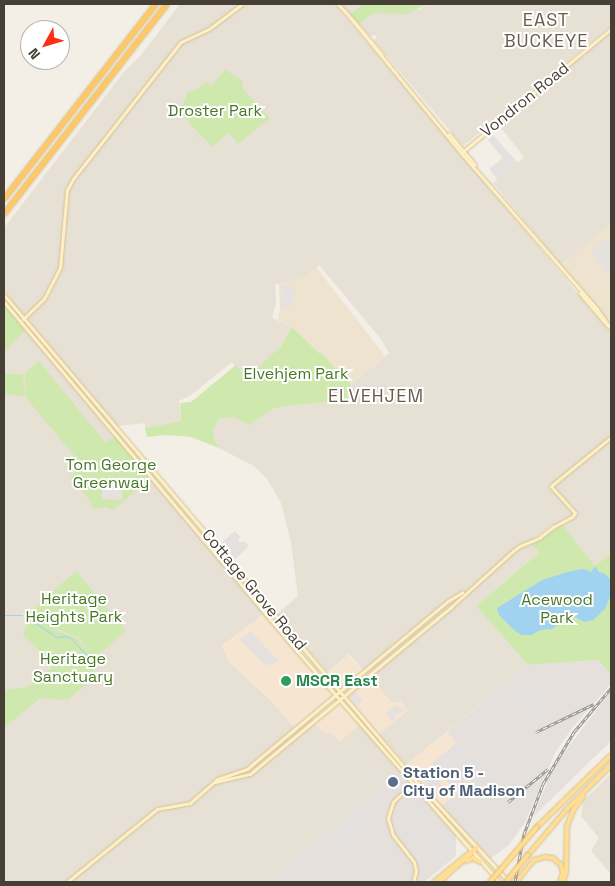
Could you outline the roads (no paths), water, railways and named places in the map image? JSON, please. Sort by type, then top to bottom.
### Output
[{"type":"highway","points":[[4,198],[155,4]]},
{"type":"highway","points":[[4,213],[166,4]]},
{"type":"main road","points":[[20,321],[44,299],[60,268],[67,190],[73,179],[181,42],[209,30],[242,4]]},
{"type":"main road","points":[[338,4],[611,329]]},
{"type":"main road","name":"Vondron Road","points":[[462,151],[611,29]]},
{"type":"main road","name":"Cottage Grove Road","points":[[4,295],[416,781],[507,882]]},
{"type":"main road","name":"Cottage Grove Road","points":[[4,302],[338,699],[499,882]]},
{"type":"main road","points":[[215,782],[250,774],[452,606],[468,589],[520,546],[539,538],[575,514],[551,486],[611,437]]},
{"type":"main road","points":[[67,882],[153,811],[163,806],[190,803],[224,776],[247,769],[448,601],[468,589]]},
{"type":"main road","points":[[490,882],[537,827],[611,755]]},
{"type":"main road","points":[[507,882],[566,810],[611,765]]},
{"type":"main road","points":[[562,882],[566,876],[568,822],[578,802],[597,778]]},
{"type":"main road","points":[[412,882],[416,871],[414,862],[393,834],[388,818],[393,802],[416,781]]},
{"type":"main road","points":[[439,882],[477,847]]},
{"type":"main road","points":[[434,882],[472,852]]},
{"type":"main road","points":[[516,882],[534,860],[548,857],[556,860],[562,868],[562,882]]},
{"type":"main road","points":[[458,865],[473,858],[480,862]]},
{"type":"water","points":[[595,566],[599,572],[605,574],[611,580],[611,595],[605,609],[593,620],[584,622],[571,615],[552,629],[541,630],[531,635],[522,635],[515,631],[499,615],[497,608],[542,580],[571,571],[584,569],[591,572]]},
{"type":"waterway","points":[[4,615],[22,615]]},
{"type":"waterway","points":[[32,621],[57,637],[66,636],[71,638],[89,658]]},
{"type":"railway","points":[[515,882],[524,834],[543,784],[574,732],[611,688]]},
{"type":"railway","points":[[536,732],[594,704]]},
{"type":"railway","points":[[508,802],[548,769]]},
{"type":"place","name":"MSCR East","points":[[286,681]]},
{"type":"place","name":"Station 5 - City of Madison","points":[[393,782]]},
{"type":"district","name":"EAST BUCKEYE","points":[[546,31]]},
{"type":"district","name":"ELVEHJEM","points":[[376,396]]},
{"type":"park label","name":"Droster Park","points":[[215,111]]},
{"type":"park label","name":"Elvehjem Park","points":[[296,374]]},
{"type":"park label","name":"Tom George Greenway","points":[[111,474]]},
{"type":"park label","name":"Heritage Heights Park","points":[[74,608]]},
{"type":"park label","name":"Acewood Park","points":[[557,609]]},
{"type":"park label","name":"Heritage Sanctuary","points":[[73,668]]}]
